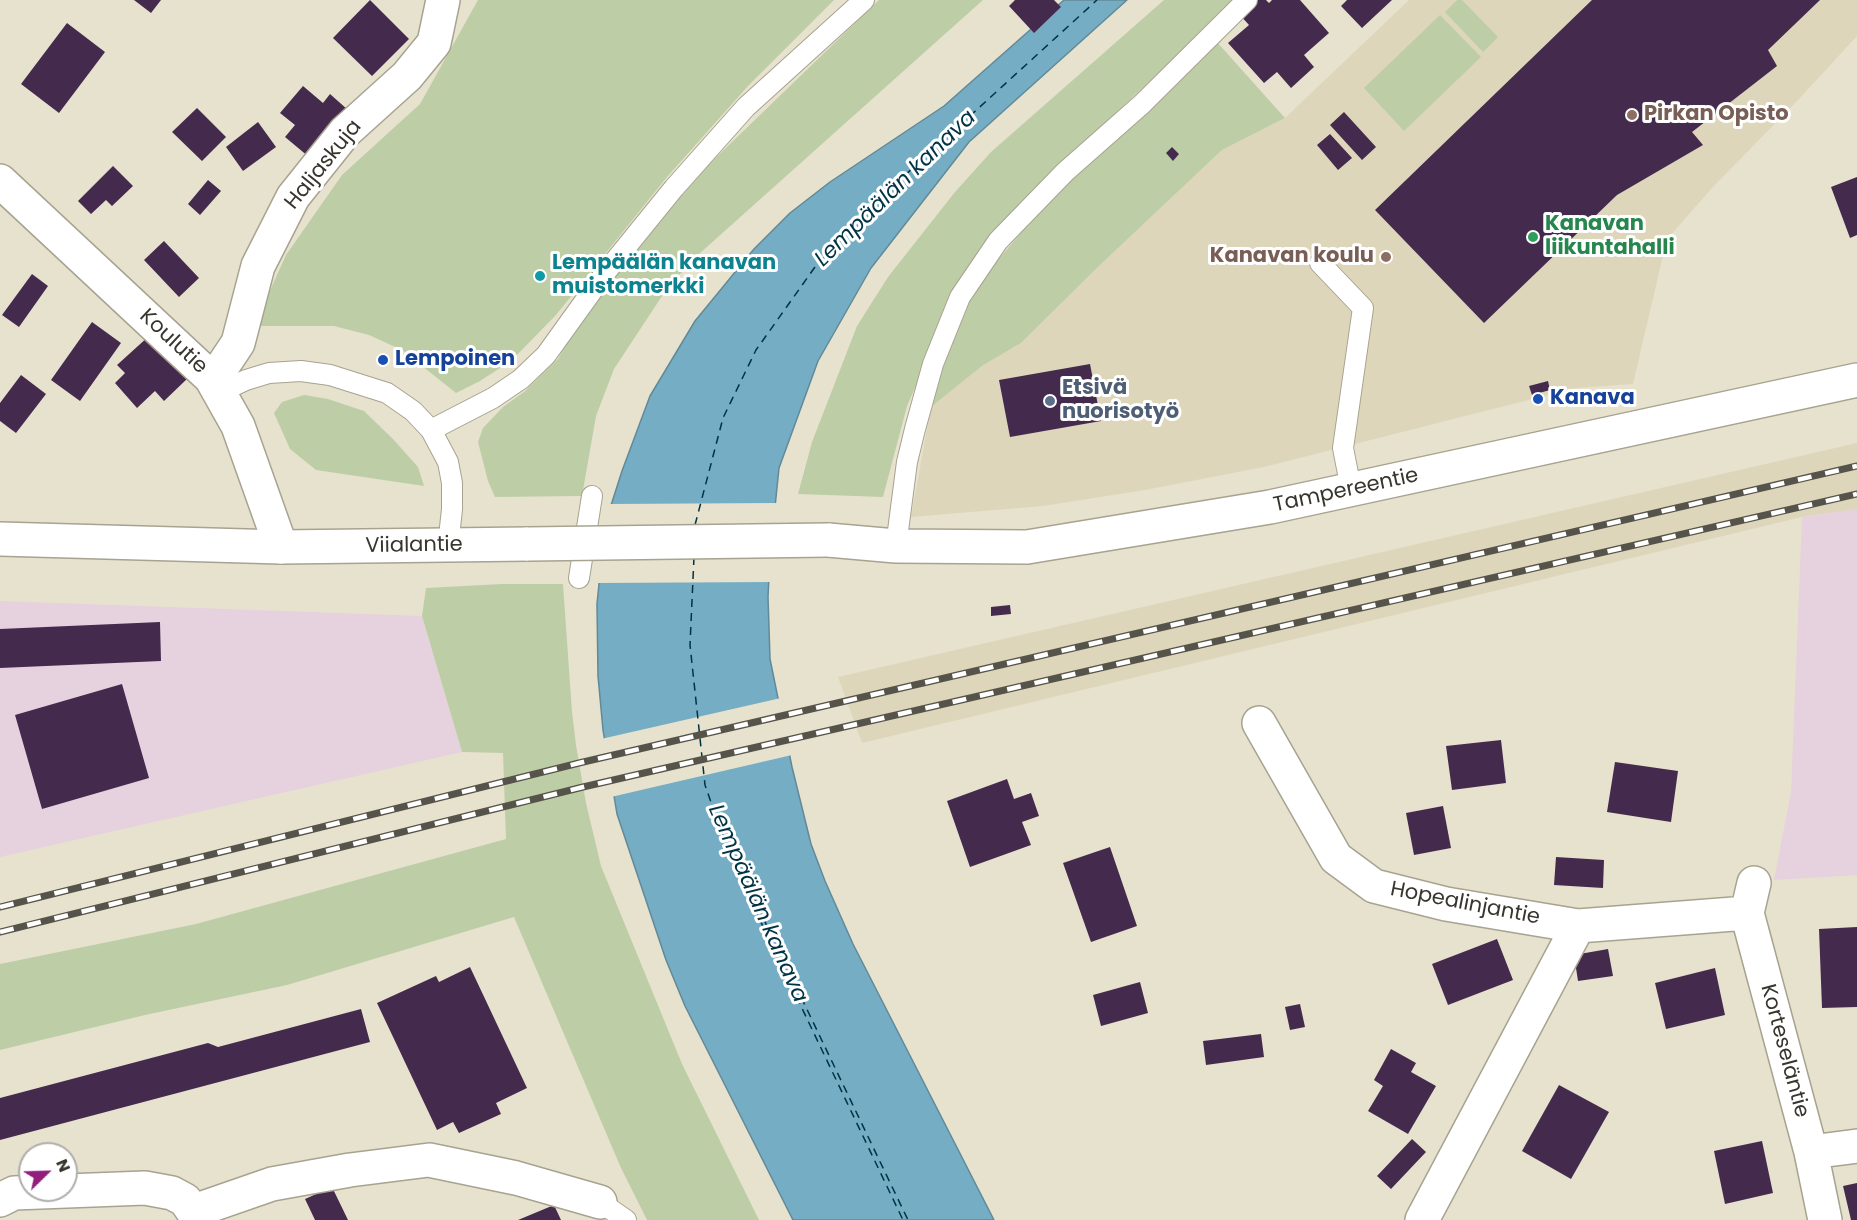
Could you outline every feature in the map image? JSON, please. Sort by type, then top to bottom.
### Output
[{"type":"street","name":"Haljaskuja","points":[[214,385],[238,343],[258,266],[293,197],[345,132],[407,76],[434,43],[443,0]]},
{"type":"street","name":"Koulutie","points":[[0,181],[214,385],[238,426],[280,547]]},
{"type":"street","name":"Tampereentie","points":[[828,540],[896,546],[1027,547],[1230,515],[1857,380]]},
{"type":"street","name":"Viialantie","points":[[0,539],[280,547],[828,540]]},
{"type":"street","name":"Hopealinjantie","points":[[1259,723],[1335,858],[1374,886],[1446,904],[1578,926],[1751,898]]},
{"type":"street","name":"Korteseläntie","points":[[1751,898],[1825,1220]]},
{"type":"street","points":[[1422,1220],[1578,926]]},
{"type":"street","points":[[1811,1152],[1857,1146]]},
{"type":"street","points":[[0,1200],[14,1193],[146,1188],[172,1193],[185,1200],[197,1216],[272,1184],[350,1170],[429,1160],[516,1178],[600,1202]]},
{"type":"lane","points":[[431,430],[493,398],[521,379],[546,355],[605,273],[681,180],[746,107],[864,0]]},
{"type":"lane","points":[[896,546],[906,462],[933,364],[960,297],[998,241],[1065,172],[1142,104],[1247,0]]},
{"type":"lane","points":[[1320,263],[1363,308],[1343,448],[1351,489]]},
{"type":"lane","points":[[214,385],[246,380],[269,373],[301,371],[330,375],[387,393],[413,411],[431,430],[448,462],[452,483],[448,546]]},
{"type":"lane","points":[[579,578],[592,496]]},
{"type":"lane","points":[[600,1202],[626,1220]]},
{"type":"shaded area","name":"Kanavan koulu","points":[[1409,0],[1857,0],[1857,36],[1712,188],[1669,237],[1633,384],[1576,388],[1264,467],[1145,490],[1043,506],[911,517],[931,407],[982,366],[1021,343],[1222,150],[1285,118]]},
{"type":"shaded area","points":[[1857,443],[1857,509],[1802,517],[862,743],[838,677]]},
{"type":"shaded area","points":[[1857,509],[1857,875],[1774,880],[1791,792],[1802,517]]},
{"type":"shaded area","points":[[0,601],[422,616],[462,752],[0,857]]},
{"type":"green space","points":[[478,0],[834,0],[748,86],[667,177],[556,315],[511,361],[480,381],[456,393],[402,350],[369,335],[334,326],[254,326],[286,255],[342,175],[420,104]]},
{"type":"green space","points":[[879,0],[983,0],[699,254],[668,287],[614,369],[596,416],[582,496],[495,497],[488,481],[478,442],[483,428],[503,407],[524,392],[558,359],[572,335],[615,277],[702,171]]},
{"type":"green space","points":[[1164,0],[1236,0],[1021,202],[965,274],[907,406],[883,497],[798,494],[812,442],[857,326],[888,277],[955,192],[991,152]]},
{"type":"green space","points":[[1457,0],[1462,0],[1498,37],[1483,52],[1445,12]]},
{"type":"green space","points":[[1440,15],[1481,57],[1404,131],[1364,88]]},
{"type":"green space","points":[[1216,41],[1285,118],[1222,150],[1021,343],[982,366],[931,407],[950,339],[981,280],[1042,208]]},
{"type":"green space","points":[[304,395],[328,399],[364,411],[418,467],[424,486],[316,470],[290,449],[274,413],[282,402]]},
{"type":"green space","points":[[563,584],[576,745],[586,803],[601,866],[682,1064],[759,1220],[647,1220],[621,1168],[514,917],[287,985],[145,1015],[0,1050],[0,964],[196,924],[506,839],[503,753],[462,752],[422,616],[426,588]]},
{"type":"water","name":"Lempäälän kanava","points":[[1064,0],[1127,0],[969,142],[871,268],[818,361],[779,468],[770,556],[768,597],[770,659],[792,767],[811,844],[853,944],[994,1220],[793,1220],[685,1006],[666,960],[617,814],[603,730],[598,676],[597,604],[605,524],[650,396],[695,321],[754,249],[790,213],[830,182],[944,106]]},
{"type":"pier","points":[[778,503],[772,582],[596,583],[602,524],[608,504]]},
{"type":"pier","points":[[781,698],[792,755],[611,797],[601,739]]},
{"type":"building","points":[[134,0],[161,0],[151,13]]},
{"type":"building","points":[[370,0],[409,39],[372,76],[333,38]]},
{"type":"building","points":[[1015,0],[1054,0],[1061,7],[1034,33],[1009,6]]},
{"type":"building","points":[[1256,0],[1266,0],[1269,3],[1272,0],[1300,0],[1329,33],[1304,55],[1314,67],[1291,88],[1277,72],[1264,83],[1228,43],[1249,25],[1239,14]]},
{"type":"building","points":[[1347,0],[1392,0],[1362,28],[1341,6]]},
{"type":"building","points":[[1592,0],[1820,0],[1768,50],[1777,66],[1692,132],[1703,145],[1617,195],[1484,323],[1375,210]]},
{"type":"building","points":[[67,23],[105,52],[59,113],[21,84]]},
{"type":"building","points":[[303,86],[323,103],[330,94],[348,110],[309,157],[285,137],[295,125],[280,113]]},
{"type":"building","points":[[197,108],[226,137],[202,161],[172,132]]},
{"type":"building","points":[[1344,112],[1376,147],[1362,160],[1330,125]]},
{"type":"building","points":[[258,122],[276,147],[243,171],[226,147]]},
{"type":"building","points":[[1330,134],[1352,158],[1338,170],[1317,145]]},
{"type":"building","points":[[1172,147],[1179,154],[1173,161],[1166,153]]},
{"type":"building","points":[[113,166],[133,186],[112,206],[106,200],[91,214],[78,201]]},
{"type":"building","points":[[1857,177],[1857,235],[1850,238],[1831,187]]},
{"type":"building","points":[[208,180],[221,191],[200,215],[188,204]]},
{"type":"building","points":[[164,241],[199,278],[179,297],[144,260]]},
{"type":"building","points":[[32,274],[48,286],[19,327],[2,315]]},
{"type":"building","points":[[92,322],[121,343],[80,401],[51,380]]},
{"type":"building","points":[[149,336],[188,378],[164,401],[155,391],[137,408],[115,383],[125,373],[117,365]]},
{"type":"building","name":"Etsivä nuorisotyö","points":[[1090,364],[1101,421],[1010,437],[999,380]]},
{"type":"building","points":[[21,375],[46,394],[16,433],[0,421],[0,403]]},
{"type":"building","points":[[1548,381],[1550,390],[1532,395],[1529,386]]},
{"type":"building","points":[[1010,605],[1011,614],[991,616],[991,607]]},
{"type":"building","points":[[160,622],[161,661],[0,668],[0,629]]},
{"type":"building","points":[[122,684],[149,778],[42,809],[15,715]]},
{"type":"building","points":[[1501,740],[1506,783],[1452,790],[1446,746]]},
{"type":"building","points":[[1615,762],[1678,771],[1671,822],[1607,812]]},
{"type":"building","points":[[1007,779],[1014,799],[1031,793],[1039,816],[1022,822],[1031,845],[970,867],[947,801]]},
{"type":"building","points":[[1443,806],[1451,848],[1414,855],[1406,813]]},
{"type":"building","points":[[1110,847],[1137,926],[1091,942],[1063,863]]},
{"type":"building","points":[[1556,857],[1604,860],[1603,888],[1554,885]]},
{"type":"building","points":[[1857,927],[1857,1007],[1822,1008],[1819,929]]},
{"type":"building","points":[[1497,939],[1513,980],[1448,1005],[1432,964]]},
{"type":"building","points":[[1608,949],[1613,976],[1578,981],[1574,955]]},
{"type":"building","points":[[470,967],[527,1088],[496,1103],[501,1114],[459,1133],[453,1122],[437,1130],[377,1003],[436,976],[439,982]]},
{"type":"building","points":[[1715,968],[1725,1015],[1666,1029],[1655,983]]},
{"type":"building","points":[[1140,982],[1148,1013],[1101,1026],[1093,995]]},
{"type":"building","points":[[1300,1004],[1305,1027],[1290,1030],[1285,1007]]},
{"type":"building","points":[[361,1009],[370,1042],[0,1140],[0,1098],[208,1043],[218,1047]]},
{"type":"building","points":[[1261,1034],[1264,1057],[1206,1065],[1203,1041]]},
{"type":"building","points":[[1391,1049],[1416,1063],[1411,1072],[1436,1086],[1408,1134],[1368,1111],[1383,1086],[1374,1080]]},
{"type":"building","points":[[1559,1085],[1609,1112],[1571,1179],[1522,1151]]},
{"type":"building","points":[[1412,1139],[1426,1152],[1391,1189],[1377,1176]]},
{"type":"building","points":[[1762,1141],[1773,1193],[1725,1204],[1714,1151]]},
{"type":"building","points":[[1857,1183],[1857,1220],[1851,1220],[1843,1186]]},
{"type":"building","points":[[332,1187],[348,1220],[315,1220],[305,1199]]},
{"type":"building","points":[[554,1205],[561,1220],[518,1220]]},
{"type":"ferry route","points":[[695,525],[723,418],[756,350],[815,267],[891,188],[1097,0]]},
{"type":"ferry route","points":[[694,557],[690,645],[705,785],[720,828],[908,1220]]},
{"type":"ferry route","points":[[726,844],[737,872],[903,1220]]},
{"type":"railway","points":[[0,907],[579,763],[1857,466]]},
{"type":"railway","points":[[0,932],[583,787],[1857,494]]},
{"type":"place","name":"Pirkan Opisto","points":[[1632,115]]},
{"type":"place","name":"Kanavan liikuntahalli","points":[[1533,237]]},
{"type":"place","name":"Kanavan koulu","points":[[1386,257]]},
{"type":"place","name":"Lempäälän kanavan muistomerkki","points":[[540,276]]},
{"type":"place","name":"Lempoinen","points":[[383,360]]},
{"type":"place","name":"Kanava","points":[[1538,399]]},
{"type":"place","name":"Etsivä nuorisotyö","points":[[1050,401]]}]
